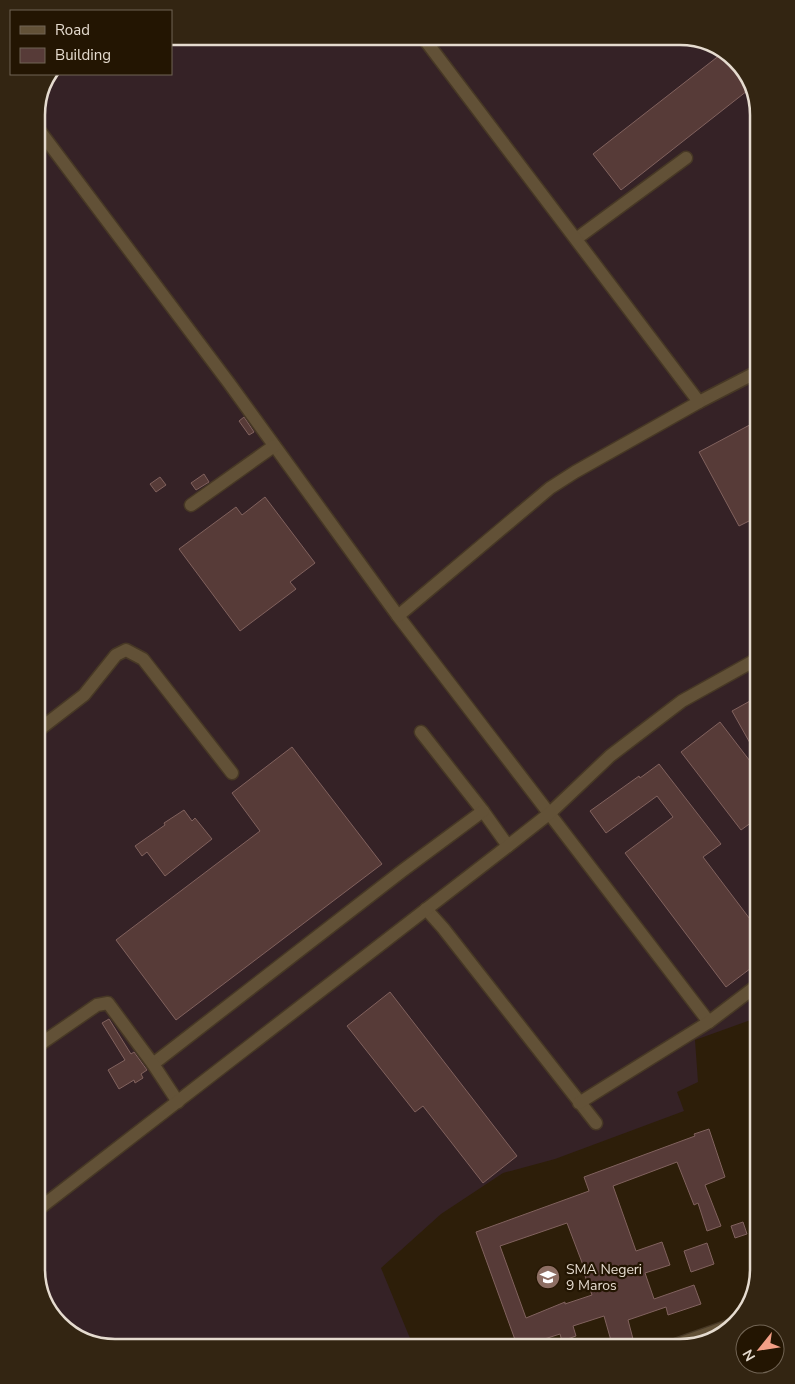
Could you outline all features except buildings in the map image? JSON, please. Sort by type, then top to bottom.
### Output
[{"type":"street","points":[[429,45],[699,402]]},
{"type":"street","points":[[45,138],[229,383],[398,616],[709,1022]]},
{"type":"street","points":[[576,239],[686,158]]},
{"type":"street","points":[[398,616],[550,488],[699,402],[750,376]]},
{"type":"street","points":[[191,505],[274,446]]},
{"type":"street","points":[[45,725],[84,695],[116,655],[126,650],[143,659],[232,773]]},
{"type":"street","points":[[45,1204],[508,846],[550,812],[610,756],[675,707],[750,663]]},
{"type":"street","points":[[420,732],[483,811],[508,846]]},
{"type":"street","points":[[153,1064],[402,871],[483,811]]},
{"type":"street","points":[[426,909],[596,1123]]},
{"type":"street","points":[[579,1103],[709,1022],[750,991]]},
{"type":"street","points":[[45,1041],[97,1005],[108,1003],[153,1064],[178,1102]]},
{"type":"shaded area","points":[[172,45],[693,46],[711,52],[733,69],[743,84],[748,97],[750,116],[750,1020],[695,1040],[698,1082],[677,1092],[684,1111],[555,1159],[503,1173],[441,1214],[381,1268],[410,1339],[102,1338],[84,1332],[69,1322],[57,1308],[47,1287],[45,1268],[45,111],[47,97],[52,84],[59,75],[172,75]]},
{"type":"place","name":"SMA Negeri 9 Maros","points":[[548,1277]]}]
